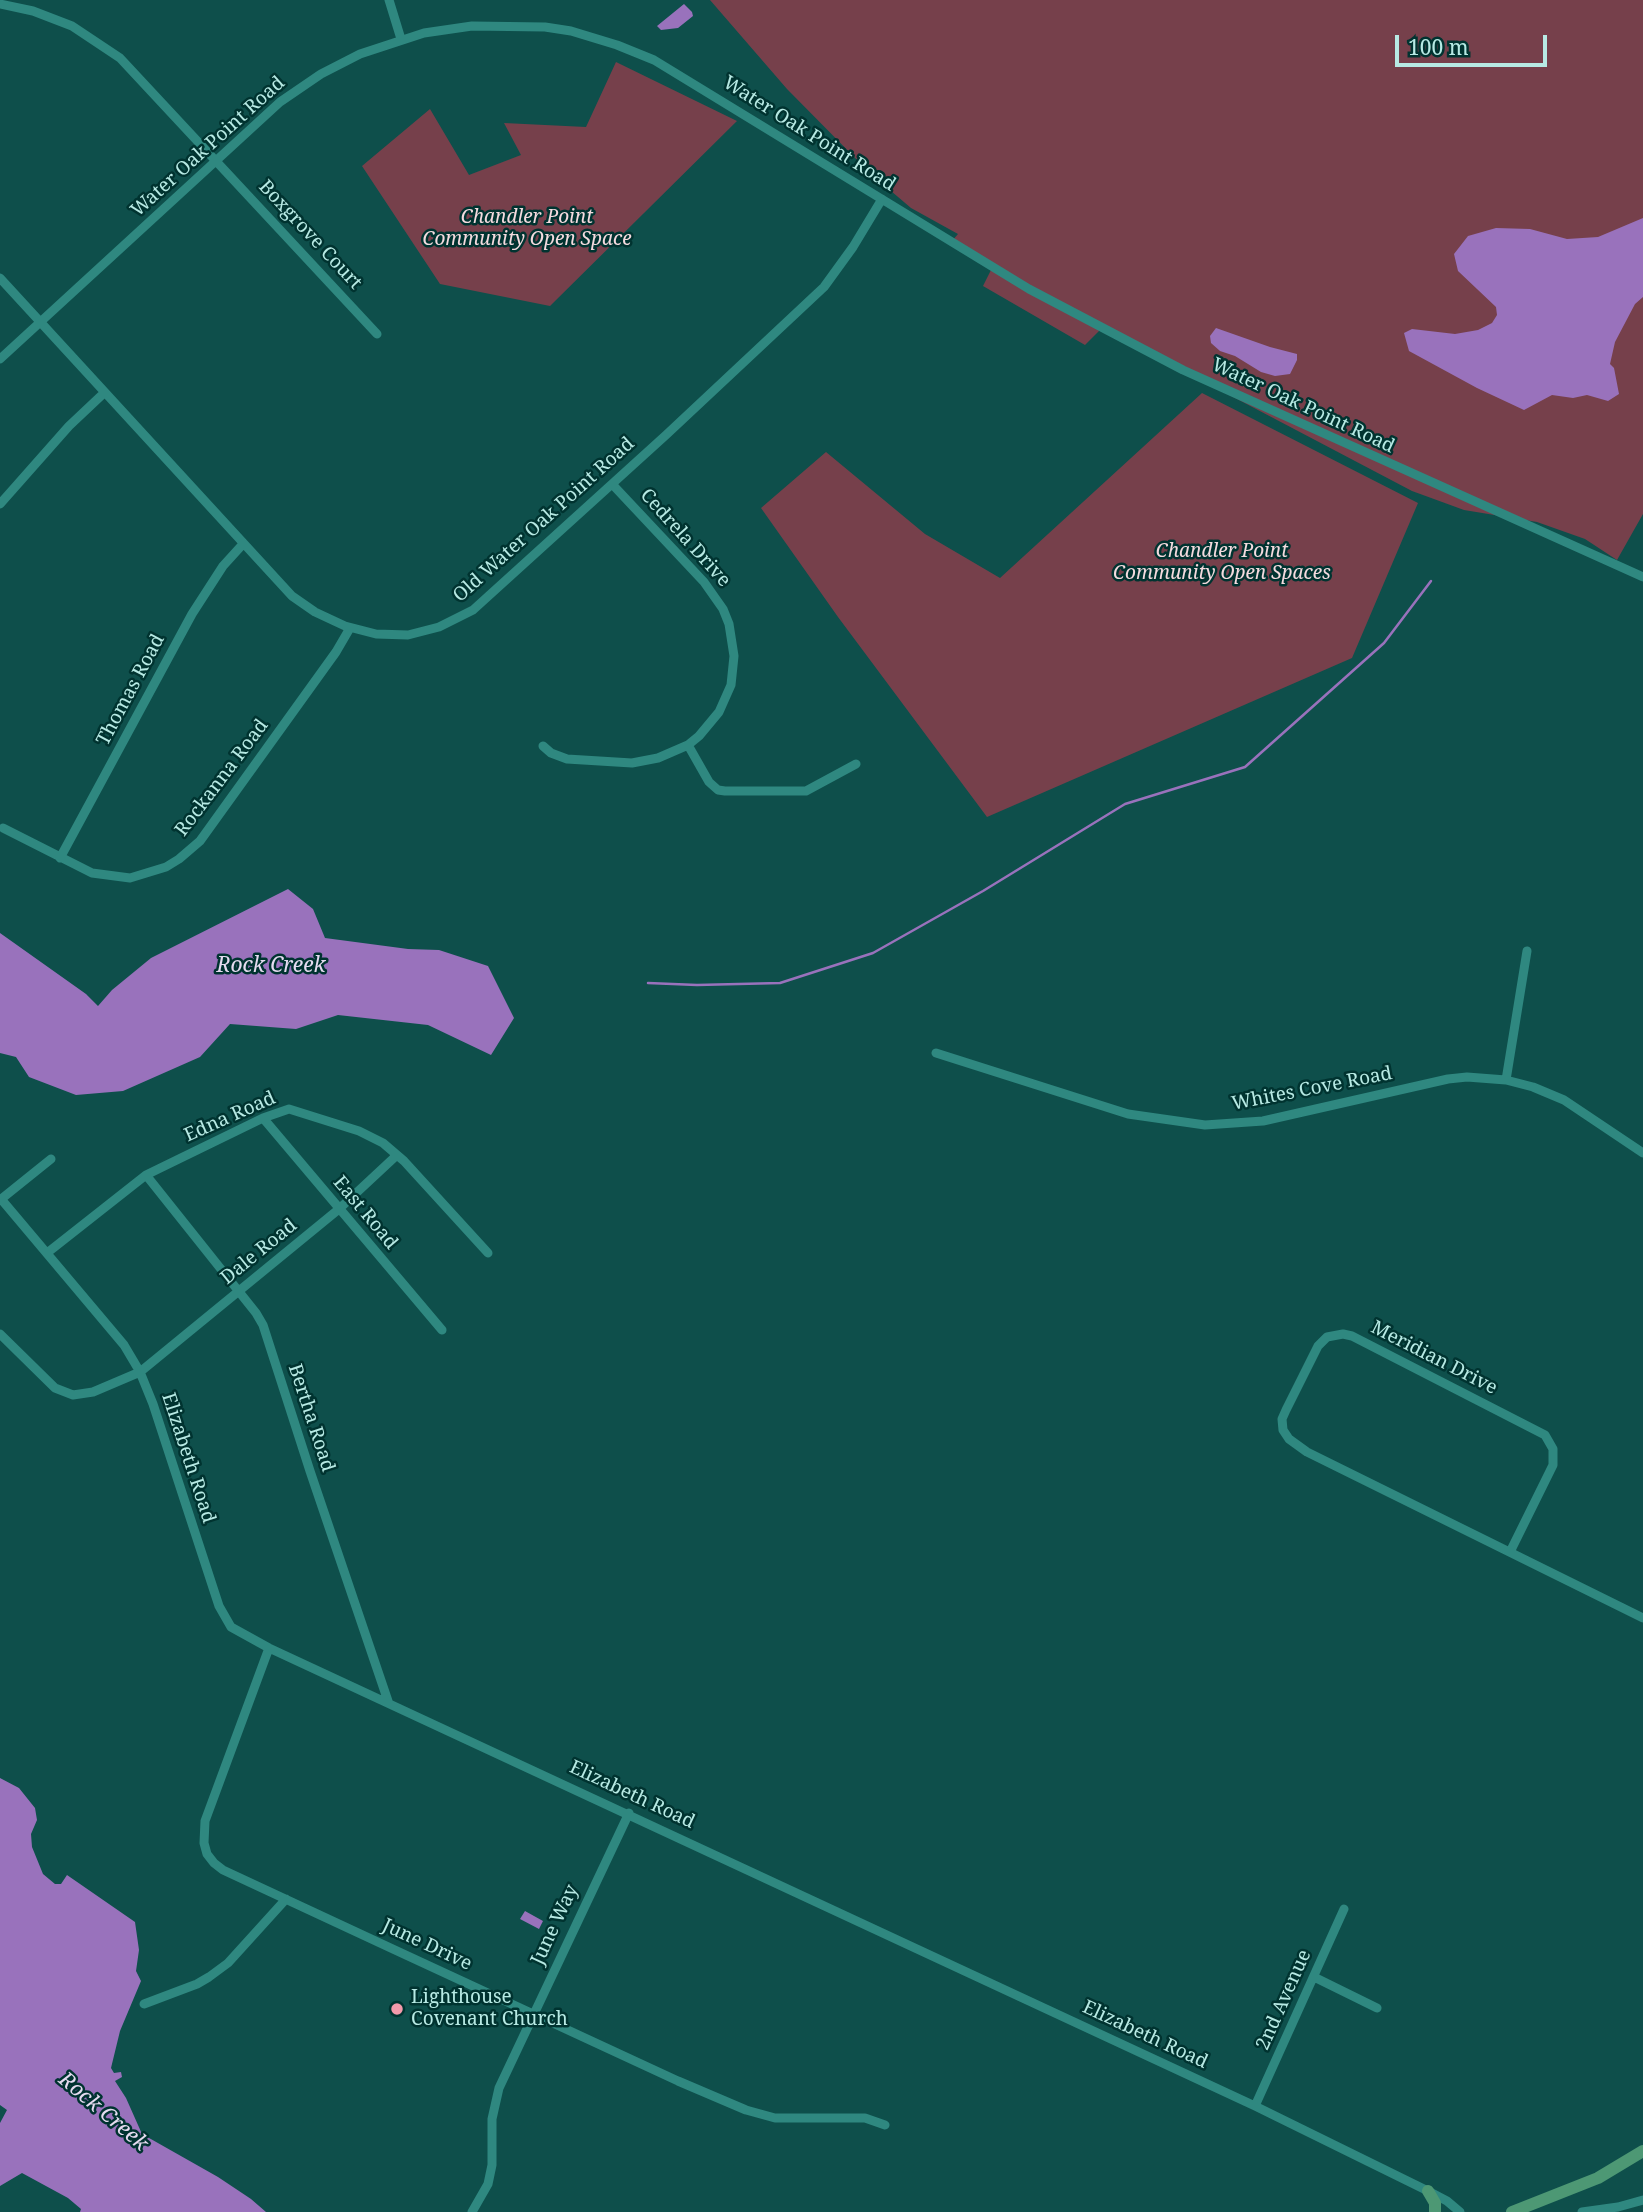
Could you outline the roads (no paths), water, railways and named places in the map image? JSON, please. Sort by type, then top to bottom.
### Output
[{"type":"main road","points":[[1512,2212],[1598,2178],[1643,2151]]},
{"type":"main road","points":[[1428,2191],[1435,2203],[1435,2212]]},
{"type":"street","points":[[389,0],[401,39]]},
{"type":"street","name":"Boxgrove Court","points":[[0,4],[33,10],[63,22],[102,44],[139,76],[377,334]]},
{"type":"street","name":"Water Oak Point Road","points":[[0,359],[280,102],[321,74],[360,54],[401,39],[444,29],[517,25],[571,31],[654,60],[1056,304],[1183,370],[1643,577]]},
{"type":"street","name":"Old Water Oak Point Road","points":[[0,278],[292,596],[331,621],[350,628],[394,636],[408,635],[439,627],[473,610],[612,484],[824,287],[853,247],[882,199]]},
{"type":"street","points":[[0,504],[69,426],[104,393]]},
{"type":"street","name":"Cedrela Drive","points":[[543,746],[551,753],[567,759],[632,763],[659,758],[688,745],[699,736],[719,712],[731,685],[734,656],[729,624],[723,609],[704,582],[612,484]]},
{"type":"street","name":"Thomas Road","points":[[60,858],[192,614],[223,566],[243,544]]},
{"type":"street","name":"Rockanna Road","points":[[3,828],[92,873],[119,877],[143,875],[179,859],[200,841],[336,652],[350,628]]},
{"type":"street","points":[[688,745],[709,782],[718,790],[725,791],[806,791],[856,764]]},
{"type":"street","points":[[1506,1080],[1527,951]]},
{"type":"street","name":"Whites Cove Road","points":[[936,1053],[1128,1114],[1205,1125],[1263,1121],[1448,1079],[1467,1077],[1506,1080],[1533,1087],[1564,1100],[1643,1153]]},
{"type":"street","name":"Edna Road","points":[[47,1253],[145,1175],[279,1111],[298,1110],[369,1134],[397,1154],[488,1253]]},
{"type":"street","name":"East Road","points":[[263,1118],[442,1329]]},
{"type":"street","name":"Dale Road","points":[[0,1334],[55,1388],[72,1395],[93,1392],[140,1372],[339,1209],[397,1154]]},
{"type":"street","points":[[1,1200],[51,1158]]},
{"type":"street","name":"Bertha Road","points":[[145,1175],[263,1325],[388,1701]]},
{"type":"street","name":"Elizabeth Road","points":[[1,1200],[124,1345],[140,1372],[225,1620],[242,1634],[1255,2106],[1428,2191],[1460,2212]]},
{"type":"street","name":"Meridian Drive","points":[[1510,1552],[1553,1465],[1553,1449],[1545,1435],[1352,1336],[1343,1334],[1327,1337],[1318,1346],[1282,1419],[1283,1430],[1289,1439],[1307,1452],[1643,1618]]},
{"type":"street","name":"June Drive","points":[[269,1648],[205,1821],[204,1843],[207,1854],[223,1870],[746,2110],[775,2118],[865,2118],[885,2125]]},
{"type":"street","name":"June Way","points":[[472,2212],[488,2184],[492,2165],[492,2119],[499,2088],[629,1813]]},
{"type":"street","points":[[144,2004],[197,1984],[228,1963],[286,1899]]},
{"type":"street","name":"2nd Avenue","points":[[1255,2106],[1344,1909]]},
{"type":"street","points":[[1314,1977],[1377,2008]]},
{"type":"street","points":[[1582,2212],[1618,2209],[1643,2200]]},
{"type":"water","points":[[684,4],[693,16],[678,28],[661,30],[657,26]]},
{"type":"water","points":[[1643,218],[1643,297],[1635,304],[1615,342],[1610,364],[1614,368],[1619,394],[1608,401],[1587,395],[1573,398],[1552,395],[1524,410],[1409,351],[1404,333],[1412,329],[1455,334],[1478,330],[1492,323],[1497,315],[1496,307],[1458,271],[1454,254],[1468,236],[1496,228],[1530,229],[1567,239],[1598,237]]},
{"type":"water","points":[[1216,328],[1297,354],[1290,374],[1275,376],[1261,372],[1235,356],[1220,351],[1211,343],[1210,336]]},
{"type":"water","name":"Rock Creek","points":[[288,889],[313,909],[325,938],[408,949],[439,950],[488,966],[514,1018],[491,1055],[428,1025],[338,1015],[296,1029],[230,1024],[200,1057],[123,1091],[76,1095],[29,1077],[16,1057],[0,1053],[0,933],[86,994],[98,1006],[112,990],[151,958]]},
{"type":"water","name":"Rock Creek","points":[[0,1778],[19,1788],[35,1808],[37,1820],[31,1834],[32,1847],[43,1874],[55,1884],[61,1884],[67,1875],[135,1922],[139,1950],[136,1971],[141,1981],[120,2031],[111,2068],[114,2073],[121,2072],[122,2077],[115,2081],[142,2134],[218,2177],[266,2212],[80,2212],[81,2209],[68,2198],[22,2173],[0,2186],[0,2123],[7,2110],[0,2105]]},
{"type":"water","points":[[525,1911],[543,1921],[539,1929],[520,1919]]},
{"type":"waterway","points":[[648,983],[780,983],[873,953],[983,891],[1125,804],[1245,767],[1384,643],[1431,581]]},
{"type":"place","name":"Lighthouse Covenant Church","points":[[397,2009]]},
{"type":"park label","name":"Chandler Point Community Open Space","points":[[527,229]]},
{"type":"park label","name":"Chandler Point Community Open Spaces","points":[[1222,563]]}]
